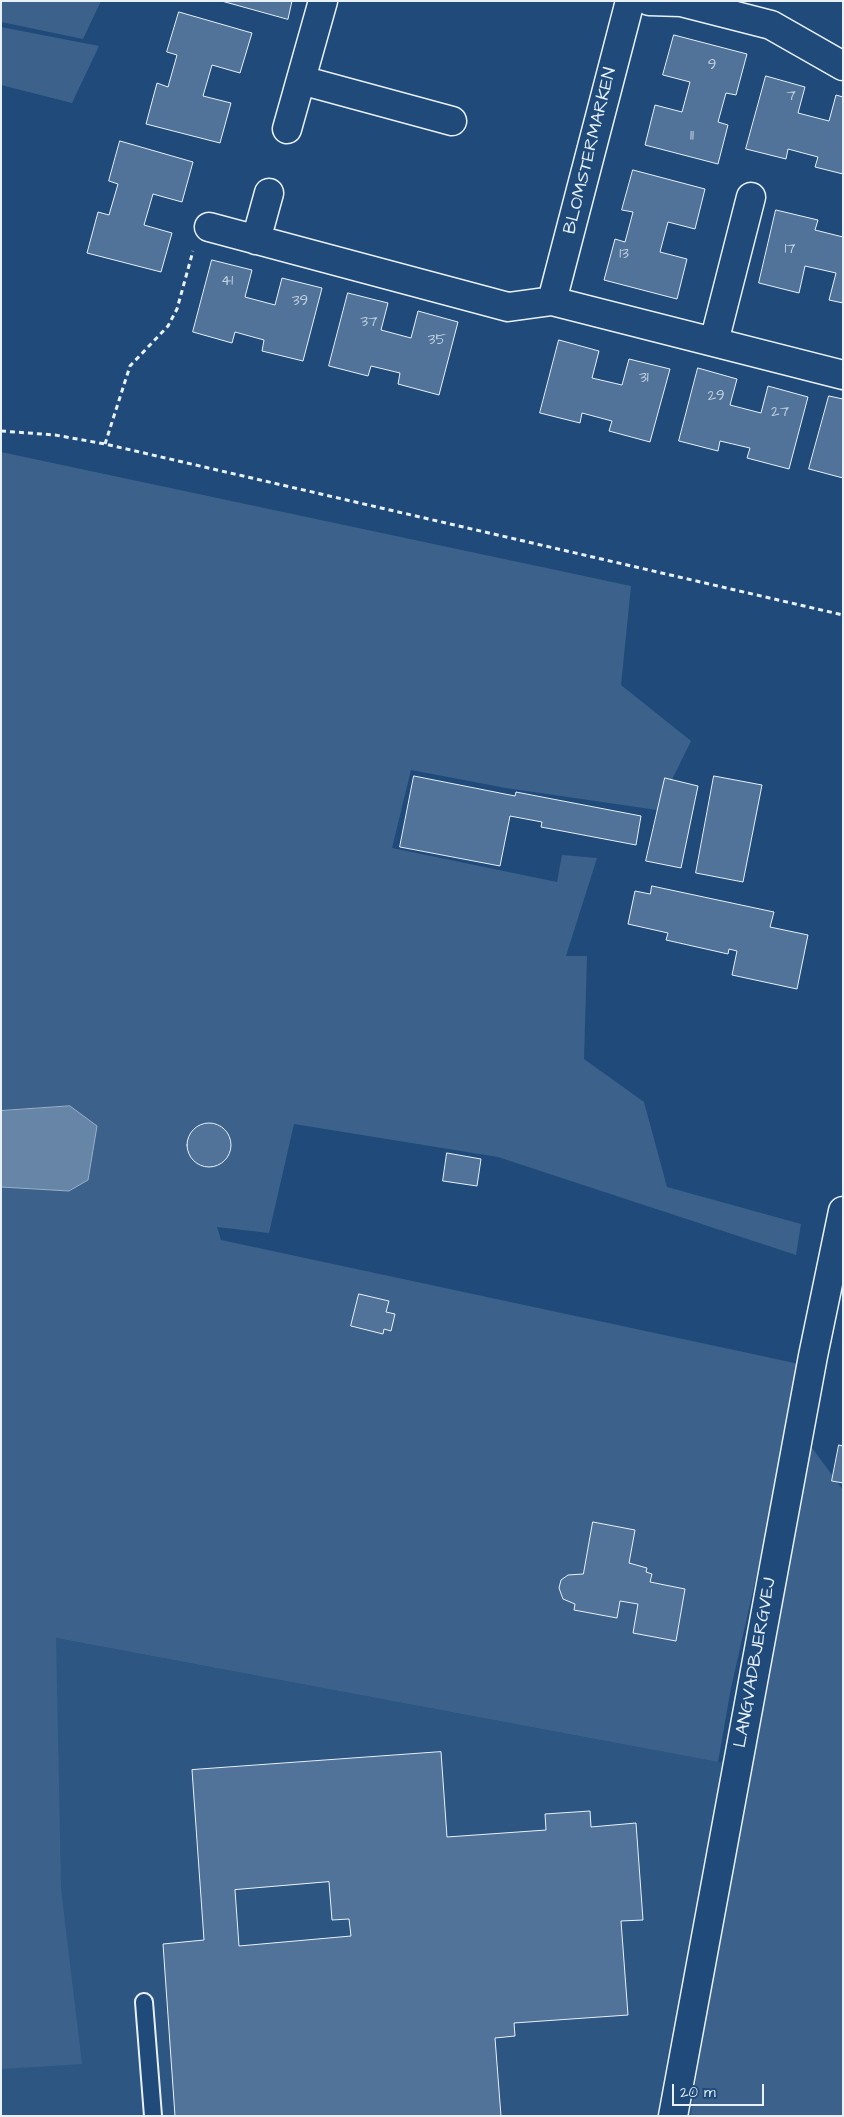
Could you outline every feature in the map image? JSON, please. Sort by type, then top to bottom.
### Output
[{"type":"street","points":[[287,129],[323,1]]},
{"type":"street","name":"BLOMSTERMARKEN","points":[[552,301],[630,1]]},
{"type":"street","points":[[649,1],[680,2],[771,25],[843,66]]},
{"type":"street","points":[[301,80],[452,121]]},
{"type":"street","points":[[256,240],[269,193]]},
{"type":"street","points":[[714,342],[751,197]]},
{"type":"street","points":[[209,227],[508,307],[552,301],[843,375]]},
{"type":"street","name":"LANGVADBJERGVEJ","points":[[673,2116],[813,1356],[843,1211]]},
{"type":"lane","points":[[144,2002],[153,2116]]},
{"type":"path","points":[[105,444],[130,366],[168,326],[177,309],[197,236],[209,227]]},
{"type":"path","points":[[1,431],[54,435],[105,444],[843,615]]},
{"type":"shaded area","points":[[1,1],[101,1],[83,39],[1,22]]},
{"type":"shaded area","points":[[1,27],[99,46],[72,103],[1,85]]},
{"type":"shaded area","points":[[1,452],[631,586],[621,685],[691,741],[657,810],[506,788],[411,770],[392,848],[557,882],[562,855],[597,858],[566,956],[587,956],[584,1059],[644,1102],[667,1187],[801,1224],[796,1255],[498,1157],[294,1124],[269,1233],[217,1227],[221,1240],[804,1365],[731,1688],[718,1762],[56,1638],[61,1889],[82,2064],[1,2069]]},
{"type":"shaded area","points":[[70,1106],[97,1126],[88,1180],[69,1191],[1,1187],[1,1111]]},
{"type":"shaded area","points":[[807,1441],[843,1490],[843,2116],[691,2116],[707,2001],[758,1738]]},
{"type":"shaded area","points":[[1,1625],[56,1638],[718,1762],[843,1781],[843,2116],[1,2116]]},
{"type":"building","points":[[222,1],[292,1],[288,19]]},
{"type":"building","points":[[179,12],[252,33],[240,73],[212,65],[203,96],[231,103],[220,143],[146,124],[157,83],[168,87],[177,55],[167,52]]},
{"type":"building","points":[[674,35],[747,54],[736,95],[726,93],[718,122],[728,125],[718,164],[645,145],[655,105],[682,112],[690,82],[663,75]]},
{"type":"building","points":[[766,76],[805,87],[798,113],[829,121],[836,95],[843,97],[843,174],[815,167],[818,157],[788,149],[786,159],[746,149]]},
{"type":"building","points":[[120,141],[193,162],[182,202],[153,194],[144,225],[172,233],[161,272],[87,253],[98,212],[109,215],[118,184],[109,181]]},
{"type":"building","points":[[633,170],[705,189],[695,229],[668,222],[660,252],[687,259],[677,299],[604,280],[615,239],[625,242],[633,212],[622,210]]},
{"type":"building","points":[[776,210],[818,220],[815,230],[843,237],[843,303],[829,300],[836,273],[805,266],[799,293],[759,283]]},
{"type":"building","points":[[212,260],[252,270],[245,297],[275,305],[282,278],[322,288],[303,361],[262,351],[264,340],[235,332],[232,343],[193,332]]},
{"type":"building","points":[[348,293],[388,303],[381,330],[411,338],[418,311],[458,322],[439,395],[398,384],[400,373],[371,366],[368,376],[329,366]]},
{"type":"building","points":[[559,340],[599,351],[592,378],[622,385],[629,359],[670,369],[650,442],[609,431],[612,421],[582,413],[580,423],[540,413]]},
{"type":"building","points":[[698,368],[737,379],[730,405],[761,413],[768,386],[808,397],[789,469],[747,458],[750,448],[720,441],[718,451],[679,441]]},
{"type":"building","points":[[829,396],[843,399],[843,478],[809,469]]},
{"type":"building","points":[[414,776],[515,796],[516,792],[641,816],[636,845],[541,827],[542,822],[510,816],[500,866],[400,847]]},
{"type":"building","points":[[714,776],[762,785],[743,882],[696,873]]},
{"type":"building","points":[[665,778],[698,786],[681,868],[646,861]]},
{"type":"building","points":[[652,886],[774,912],[770,927],[808,935],[797,989],[732,975],[737,951],[729,949],[728,954],[666,940],[668,933],[628,924],[635,891],[650,894]]},
{"type":"building","points":[[205,1123],[213,1123],[225,1129],[231,1145],[225,1161],[213,1167],[205,1167],[193,1161],[187,1149],[187,1141],[193,1129]]},
{"type":"building","points":[[447,1153],[481,1159],[477,1186],[443,1181]]},
{"type":"building","points":[[359,1294],[389,1301],[386,1312],[395,1314],[391,1331],[384,1329],[383,1334],[351,1326]]},
{"type":"building","points":[[839,1445],[843,1446],[843,1483],[832,1481]]},
{"type":"building","points":[[593,1522],[635,1530],[629,1563],[647,1568],[646,1572],[652,1574],[650,1582],[685,1589],[676,1641],[633,1633],[638,1604],[620,1601],[617,1618],[574,1610],[575,1604],[563,1599],[559,1588],[561,1580],[568,1575],[583,1574]]},
{"type":"building","points":[[441,1752],[447,1837],[546,1830],[545,1814],[590,1811],[591,1827],[636,1823],[643,1920],[621,1921],[628,2015],[514,2023],[515,2036],[495,2038],[501,2116],[175,2116],[163,1944],[204,1940],[192,1770]],"holes":[[[329,1882],[332,1920],[349,1919],[351,1936],[239,1946],[235,1890]]]}]
